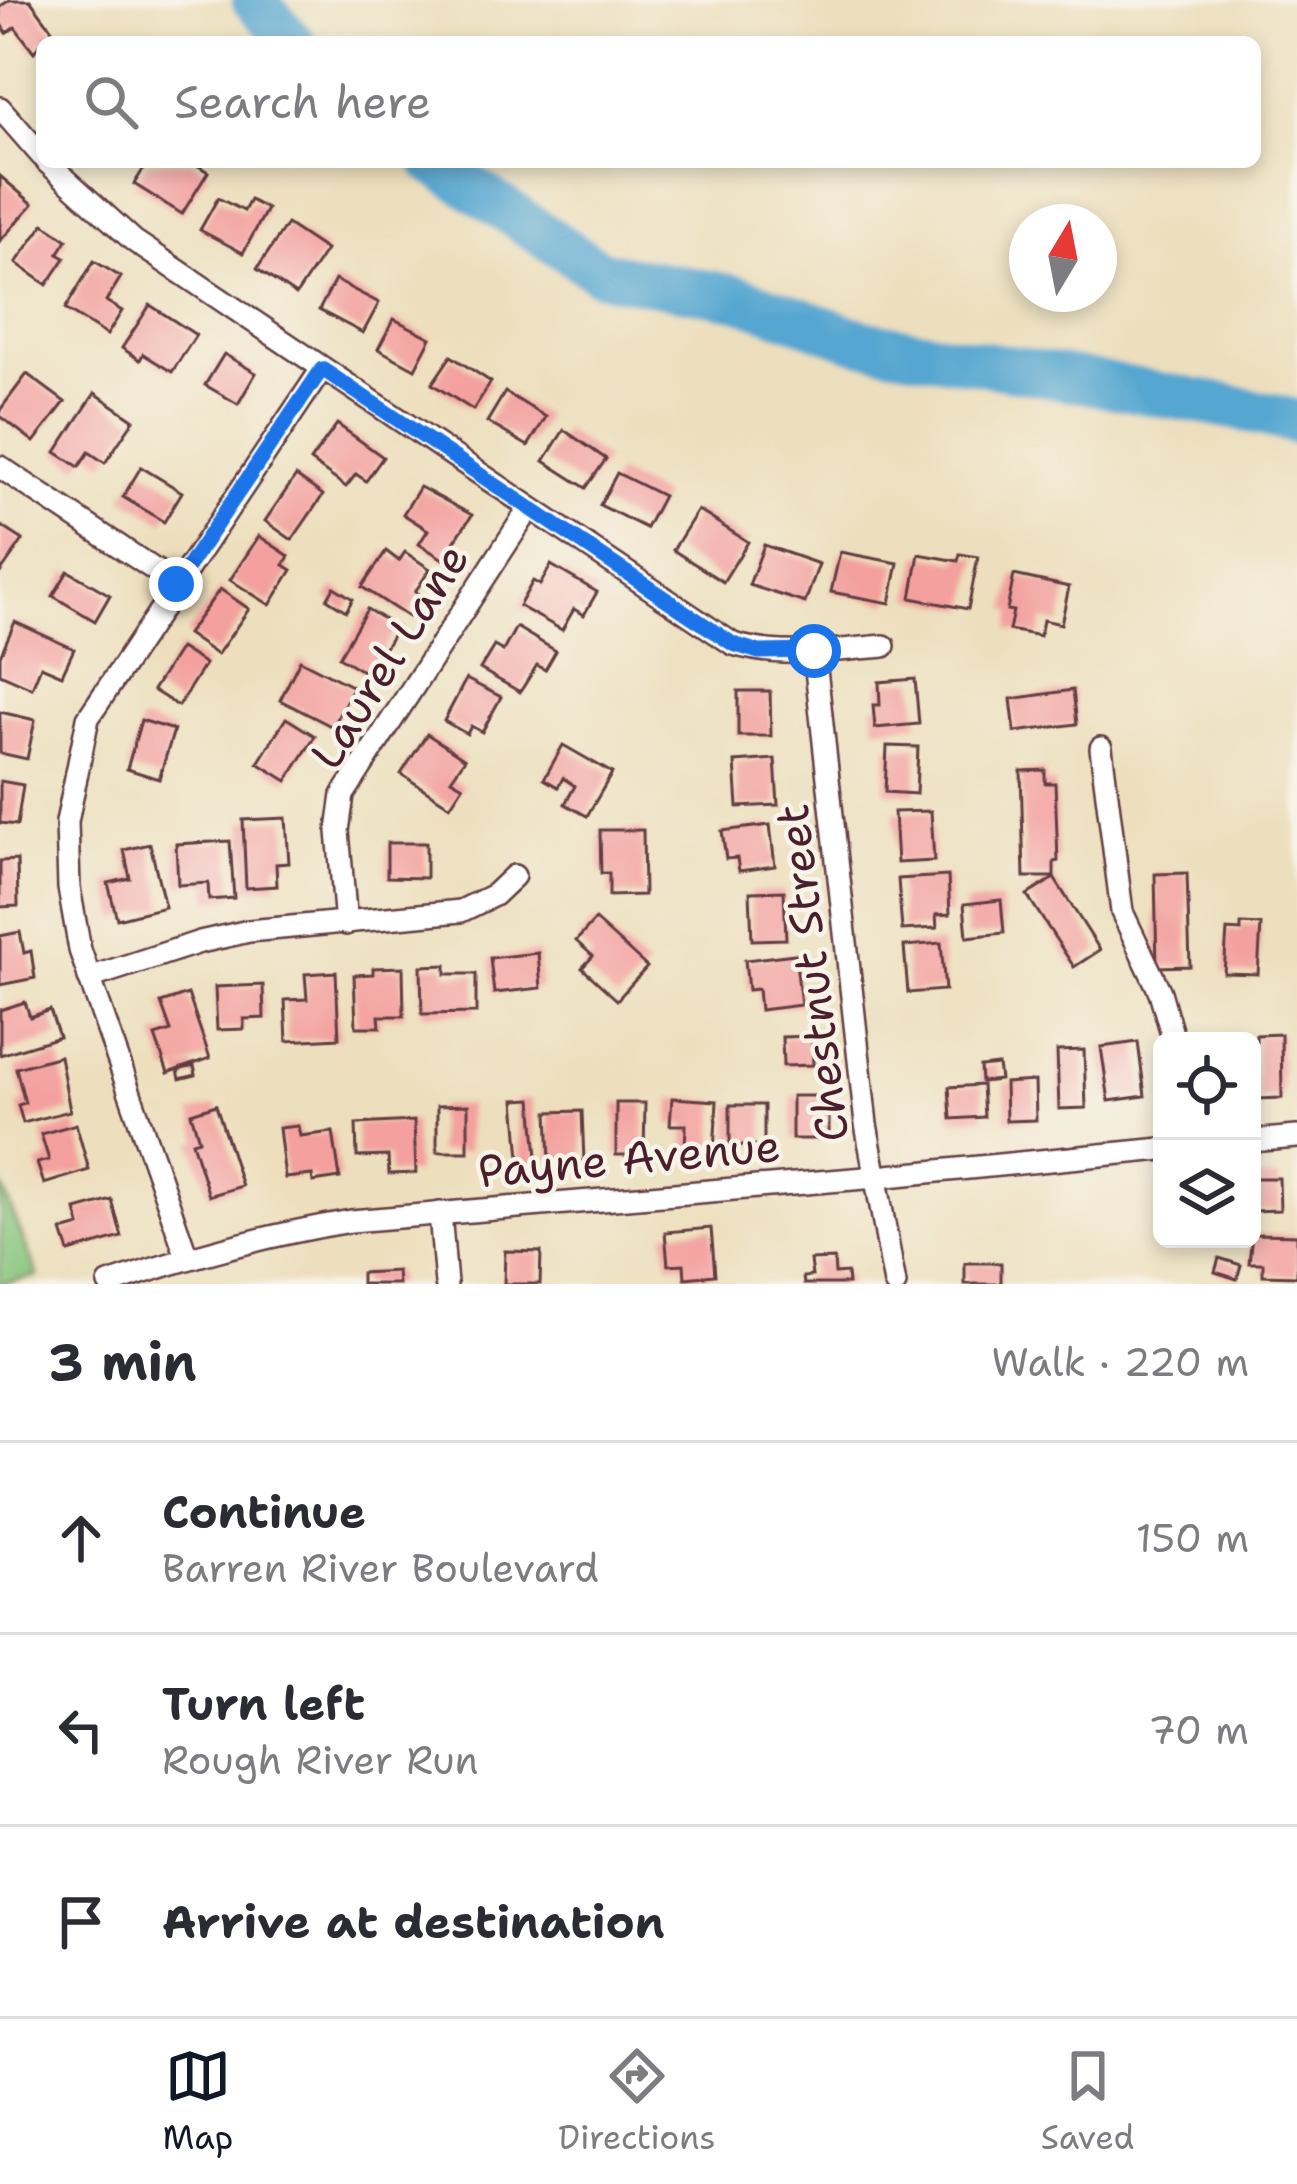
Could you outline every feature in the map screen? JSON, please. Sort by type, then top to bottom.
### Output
[{"type":"street","points":[[0,108],[36,149]]},
{"type":"street","points":[[55,168],[134,241],[733,644],[759,652],[884,646]]},
{"type":"street","points":[[187,1256],[80,950],[69,888],[67,822],[88,718],[322,369]]},
{"type":"street","points":[[0,467],[176,584]]},
{"type":"street","name":"Laurel Lane","points":[[346,923],[338,831],[343,795],[529,509]]},
{"type":"street","name":"Chestnut Street","points":[[814,651],[866,1124],[895,1284]]},
{"type":"street","points":[[1101,748],[1123,912],[1160,992],[1171,1032]]},
{"type":"street","points":[[89,978],[200,941],[249,931],[460,910],[494,896],[514,876]]},
{"type":"street","points":[[1261,1140],[1297,1137]]},
{"type":"street","name":"Payne Avenue","points":[[110,1284],[187,1256],[271,1234],[440,1213],[1153,1150]]},
{"type":"street","points":[[440,1213],[446,1284]]},
{"type":"green space","points":[[0,1182],[38,1276],[0,1284]]},
{"type":"building","points":[[9,0],[30,0],[57,36],[36,36],[34,52],[15,27],[7,33],[0,23],[0,7]]},
{"type":"building","points":[[144,168],[208,172],[182,214],[134,184]]},
{"type":"building","points":[[0,176],[33,204],[0,241]]},
{"type":"building","points":[[218,198],[244,211],[250,200],[267,209],[243,253],[200,230]]},
{"type":"building","points":[[44,224],[67,240],[58,254],[65,258],[47,285],[16,263]]},
{"type":"building","points":[[287,224],[326,250],[296,295],[257,269]]},
{"type":"building","points":[[94,261],[121,277],[106,301],[122,311],[107,335],[65,309]]},
{"type":"building","points":[[335,280],[379,303],[363,333],[319,310]]},
{"type":"building","points":[[150,305],[196,335],[172,372],[143,354],[140,360],[122,348]]},
{"type":"building","points":[[394,319],[431,338],[415,369],[378,349]]},
{"type":"building","points":[[224,354],[256,373],[238,404],[205,385]]},
{"type":"building","points":[[451,356],[491,382],[473,410],[432,384]]},
{"type":"building","points":[[27,374],[65,402],[34,442],[0,416]]},
{"type":"building","points":[[505,392],[546,417],[528,446],[487,422]]},
{"type":"building","points":[[95,393],[134,420],[105,463],[89,452],[79,467],[56,452]]},
{"type":"building","points":[[337,424],[383,457],[366,481],[356,474],[346,487],[310,461]]},
{"type":"building","points":[[564,430],[606,459],[586,488],[544,461]]},
{"type":"building","points":[[141,467],[182,492],[164,522],[123,497]]},
{"type":"building","points":[[617,473],[663,496],[646,528],[600,505]]},
{"type":"building","points":[[296,476],[323,495],[292,540],[265,521]]},
{"type":"building","points":[[420,487],[472,515],[443,559],[419,544],[428,530],[403,514]]},
{"type":"building","points":[[698,510],[748,542],[723,582],[673,550]]},
{"type":"building","points":[[0,525],[23,540],[0,573]]},
{"type":"building","points":[[259,536],[289,556],[284,565],[292,570],[270,605],[230,580]]},
{"type":"building","points":[[764,545],[819,564],[805,603],[749,585]]},
{"type":"building","points":[[386,551],[399,561],[405,552],[430,569],[415,592],[422,596],[408,617],[362,587]]},
{"type":"building","points":[[840,552],[898,563],[890,603],[831,592]]},
{"type":"building","points":[[919,554],[958,561],[960,554],[978,557],[968,609],[911,598]]},
{"type":"building","points":[[551,565],[597,592],[584,615],[574,609],[562,630],[519,606],[533,581],[540,585]]},
{"type":"building","points":[[68,571],[110,595],[95,621],[53,596]]},
{"type":"building","points":[[1014,575],[1069,587],[1061,624],[1043,620],[1040,636],[1009,630],[1013,611],[1007,610]]},
{"type":"building","points":[[334,587],[353,599],[346,611],[327,599]]},
{"type":"building","points":[[220,589],[249,609],[217,655],[187,634]]},
{"type":"building","points":[[367,609],[397,627],[369,675],[339,657]]},
{"type":"building","points":[[15,622],[74,649],[62,675],[41,666],[32,688],[0,674],[0,656]]},
{"type":"building","points":[[516,627],[556,651],[545,670],[537,665],[520,692],[480,669],[494,646],[503,651]]},
{"type":"building","points":[[180,648],[205,664],[178,706],[153,690]]},
{"type":"building","points":[[300,660],[353,687],[333,727],[280,700]]},
{"type":"building","points":[[466,679],[501,697],[482,732],[471,726],[467,734],[444,721]]},
{"type":"building","points":[[915,679],[919,724],[875,728],[873,705],[880,705],[879,682]]},
{"type":"building","points":[[1073,690],[1077,724],[1015,732],[1011,699]]},
{"type":"building","points":[[738,691],[770,691],[771,736],[738,736]]},
{"type":"building","points":[[0,712],[35,720],[27,759],[0,753]]},
{"type":"building","points":[[286,718],[315,736],[287,781],[258,763]]},
{"type":"building","points":[[141,720],[174,730],[159,779],[127,769]]},
{"type":"building","points":[[427,734],[465,759],[451,779],[463,786],[450,806],[401,774]]},
{"type":"building","points":[[563,745],[612,773],[587,816],[565,804],[575,786],[563,778],[558,787],[544,779]]},
{"type":"building","points":[[887,746],[918,747],[916,794],[885,792]]},
{"type":"building","points":[[775,759],[778,805],[738,807],[735,762]]},
{"type":"building","points":[[1045,770],[1045,783],[1055,783],[1058,861],[1054,862],[1054,877],[1024,877],[1021,771]]},
{"type":"building","points":[[0,781],[23,785],[17,825],[0,823]]},
{"type":"building","points":[[931,811],[934,861],[897,863],[894,812]]},
{"type":"building","points":[[286,818],[289,863],[276,864],[277,886],[246,888],[243,820]]},
{"type":"building","points":[[770,825],[775,866],[739,871],[737,858],[726,859],[722,831]]},
{"type":"building","points":[[600,830],[643,830],[644,895],[609,896],[609,873],[601,873]]},
{"type":"building","points":[[230,841],[234,898],[209,900],[208,883],[178,885],[176,844]]},
{"type":"building","points":[[387,843],[426,843],[426,878],[387,877]]},
{"type":"building","points":[[150,844],[165,907],[117,919],[108,883],[130,878],[124,850]]},
{"type":"building","points":[[17,860],[18,906],[0,907],[0,861]]},
{"type":"building","points":[[1187,873],[1190,966],[1157,967],[1155,874]]},
{"type":"building","points":[[948,876],[950,914],[936,915],[937,928],[902,930],[898,879]]},
{"type":"building","points":[[1054,878],[1100,950],[1074,967],[1027,895]]},
{"type":"building","points":[[784,891],[786,939],[752,940],[750,892]]},
{"type":"building","points":[[1001,900],[1004,933],[967,937],[964,904]]},
{"type":"building","points":[[595,920],[647,967],[617,1000],[582,968],[593,956],[576,941]]},
{"type":"building","points":[[1241,924],[1261,925],[1258,974],[1224,973],[1227,930],[1241,931]]},
{"type":"building","points":[[20,932],[24,953],[31,951],[35,978],[0,985],[0,936]]},
{"type":"building","points":[[941,943],[945,990],[908,993],[904,946]]},
{"type":"building","points":[[538,953],[541,988],[494,993],[490,958]]},
{"type":"building","points":[[795,954],[801,1005],[760,1010],[758,989],[748,990],[745,960]]},
{"type":"building","points":[[446,965],[446,974],[476,974],[476,1013],[422,1014],[421,966]]},
{"type":"building","points":[[403,967],[404,1016],[379,1016],[380,1027],[356,1027],[354,975],[373,974],[373,968]]},
{"type":"building","points":[[336,972],[339,1038],[287,1041],[285,1000],[307,999],[305,974]]},
{"type":"building","points":[[263,985],[264,1018],[244,1019],[244,1029],[217,1030],[215,987]]},
{"type":"building","points":[[188,994],[210,1058],[168,1073],[155,1036],[171,1031],[161,1003]]},
{"type":"building","points":[[25,1002],[30,1017],[50,1010],[59,1037],[0,1055],[0,1010]]},
{"type":"building","points":[[1281,1034],[1282,1098],[1261,1099],[1261,1035]]},
{"type":"building","points":[[812,1036],[813,1065],[783,1066],[782,1037]]},
{"type":"building","points":[[1138,1042],[1145,1096],[1109,1101],[1101,1047]]},
{"type":"building","points":[[1084,1050],[1086,1108],[1059,1109],[1057,1051]]},
{"type":"building","points":[[60,1056],[70,1111],[23,1123],[18,1105],[25,1103],[16,1068]]},
{"type":"building","points":[[998,1065],[1000,1080],[981,1082],[980,1067]]},
{"type":"building","points":[[194,1066],[196,1075],[180,1079],[178,1070]]},
{"type":"building","points":[[1035,1081],[1036,1120],[1006,1121],[1005,1083]]},
{"type":"building","points":[[982,1085],[984,1117],[951,1119],[949,1087]]},
{"type":"building","points":[[792,1096],[829,1096],[829,1139],[792,1139]]},
{"type":"building","points":[[672,1098],[717,1101],[714,1151],[685,1149],[686,1125],[670,1125]]},
{"type":"building","points":[[532,1099],[538,1169],[521,1170],[515,1100]]},
{"type":"building","points":[[616,1103],[645,1103],[644,1155],[616,1155]]},
{"type":"building","points":[[216,1105],[242,1186],[209,1196],[192,1142],[199,1140],[191,1113]]},
{"type":"building","points":[[468,1105],[468,1152],[437,1152],[437,1106]]},
{"type":"building","points":[[730,1105],[764,1105],[764,1145],[730,1146]]},
{"type":"building","points":[[582,1111],[584,1161],[550,1162],[548,1112]]},
{"type":"building","points":[[414,1121],[416,1173],[389,1174],[388,1156],[357,1157],[356,1124]]},
{"type":"building","points":[[76,1124],[89,1170],[44,1184],[37,1163],[49,1160],[41,1134]]},
{"type":"building","points":[[298,1126],[300,1136],[333,1132],[340,1178],[313,1182],[312,1175],[285,1178],[279,1128]]},
{"type":"building","points":[[1261,1178],[1279,1178],[1280,1210],[1261,1211]]},
{"type":"building","points":[[112,1200],[122,1237],[69,1252],[62,1231],[80,1226],[76,1210]]},
{"type":"building","points":[[711,1228],[715,1275],[685,1278],[684,1264],[668,1265],[665,1232]]},
{"type":"building","points":[[1261,1234],[1297,1235],[1297,1276],[1263,1275],[1263,1263],[1249,1263],[1251,1248],[1261,1248]]},
{"type":"building","points":[[505,1251],[541,1252],[540,1284],[504,1284]]},
{"type":"building","points":[[1219,1258],[1241,1265],[1237,1279],[1215,1272]]},
{"type":"building","points":[[834,1259],[835,1274],[847,1273],[848,1284],[804,1284],[803,1277],[812,1276],[810,1260]]},
{"type":"building","points":[[965,1263],[1001,1263],[1001,1284],[965,1284]]},
{"type":"building","points":[[397,1271],[398,1284],[361,1284],[361,1273]]},
{"type":"waterway","points":[[254,0],[287,36]]},
{"type":"waterway","points":[[442,168],[601,273],[739,298],[864,342],[1297,422]]},
{"type":"route","points":[[176,584],[322,369],[733,644],[759,652],[814,651]]}]
